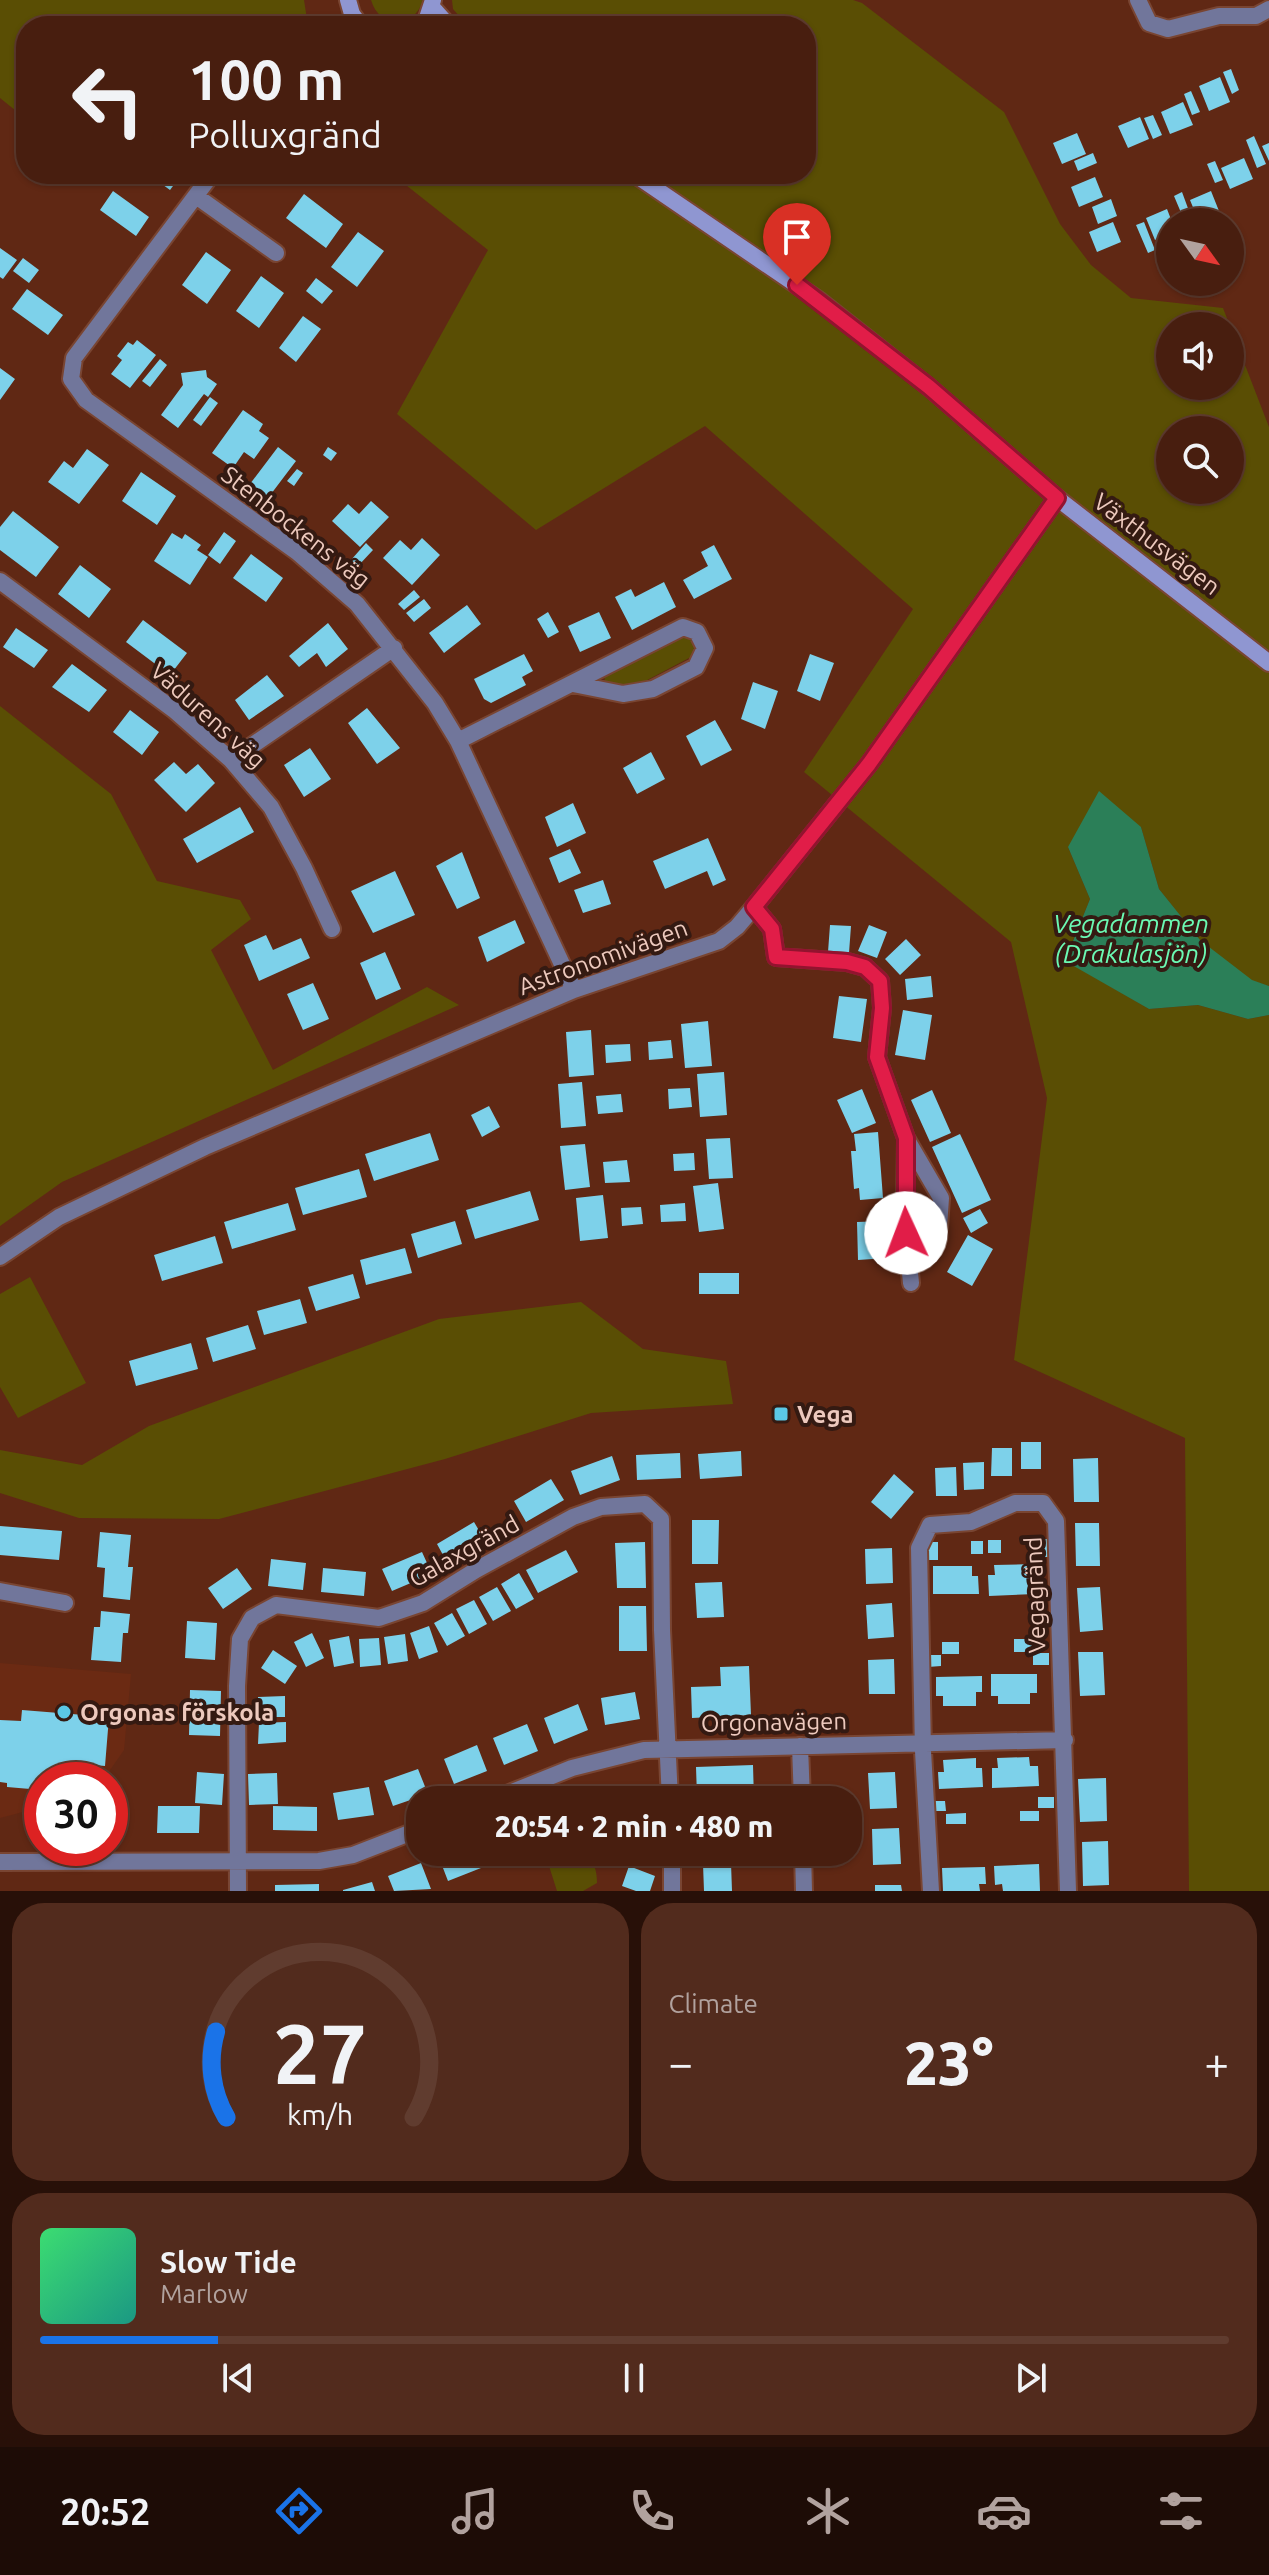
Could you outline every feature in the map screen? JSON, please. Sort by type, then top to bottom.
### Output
[{"type":"street","points":[[1138,0],[1149,23],[1168,29],[1219,16],[1256,16],[1269,9]]},
{"type":"street","name":"Stenbockens väg","points":[[205,184],[74,358],[71,379],[86,400],[297,552],[357,604],[394,648],[435,703],[458,741],[574,990]]},
{"type":"street","name":"Växthusvägen","points":[[649,184],[820,301],[929,387],[1057,498],[1269,663]]},
{"type":"street","points":[[196,196],[276,253]]},
{"type":"street","name":"Astronomivägen","points":[[0,1257],[59,1217],[205,1147],[574,990],[719,941],[737,927],[754,907],[869,764],[1057,498]]},
{"type":"street","name":"Vädurens väg","points":[[0,581],[174,710],[231,760],[271,807],[332,929]]},
{"type":"street","points":[[458,741],[683,627],[697,632],[705,648],[696,667],[653,689],[623,694],[573,684]]},
{"type":"street","points":[[231,760],[394,648]]},
{"type":"street","points":[[754,907],[772,929],[776,957],[847,962],[865,967],[880,981],[882,1008],[877,1057],[906,1138],[941,1198],[939,1227],[925,1238],[905,1220]]},
{"type":"street","points":[[906,1138],[905,1220],[911,1283]]},
{"type":"street","name":"Vegagränd","points":[[922,1743],[919,1548],[930,1525],[971,1522],[1015,1503],[1043,1503],[1056,1521],[1065,1740]]},
{"type":"street","name":"Galaxgränd","points":[[238,1891],[237,1686],[240,1639],[252,1618],[276,1605],[379,1618],[423,1603],[513,1549],[573,1517],[601,1507],[645,1504],[661,1519],[669,1786]]},
{"type":"street","points":[[0,1591],[65,1603]]},
{"type":"street","points":[[1065,1740],[1068,1891]]},
{"type":"street","name":"Orgonavägen","points":[[527,1786],[572,1768],[644,1750],[666,1748],[1065,1740]]},
{"type":"street","points":[[922,1743],[931,1891]]},
{"type":"street","points":[[800,1746],[801,1786]]},
{"type":"street","points":[[0,1862],[319,1861],[353,1855],[406,1834]]},
{"type":"street","points":[[672,1866],[672,1891]]},
{"type":"street","points":[[803,1866],[804,1891]]},
{"type":"shaded area","points":[[0,0],[304,0],[306,16],[16,16],[16,111],[0,98]]},
{"type":"shaded area","points":[[371,0],[423,0],[413,16],[381,16]]},
{"type":"shaded area","points":[[452,0],[853,0],[862,3],[1004,112],[1060,224],[1091,265],[1131,298],[1223,308],[1225,312],[1156,312],[1156,400],[1244,400],[1244,362],[1269,427],[1269,986],[1252,981],[1200,941],[1159,889],[1141,827],[1068,847],[1090,899],[1065,960],[1149,1009],[1198,1005],[1248,1019],[1269,1015],[1269,1891],[1189,1891],[1185,1438],[1014,1360],[1047,1098],[1011,942],[804,772],[913,609],[705,426],[536,530],[397,414],[488,250],[405,184],[816,184],[816,16],[459,16],[453,9]]},
{"type":"shaded area","points":[[689,632],[698,652],[691,657],[634,687],[625,689],[605,682],[604,674]]},
{"type":"shaded area","points":[[0,706],[111,794],[157,881],[240,900],[251,919],[211,950],[273,1070],[427,987],[459,1005],[62,1182],[0,1226]]},
{"type":"shaded area","points":[[30,1277],[86,1383],[18,1418],[0,1387],[0,1294]]},
{"type":"shaded area","points":[[581,1302],[643,1349],[726,1361],[733,1404],[591,1413],[445,1459],[219,1519],[79,1518],[0,1493],[0,1450],[82,1465],[149,1426],[439,1319]]},
{"type":"shaded area","name":"Orgonas förskola","points":[[0,1663],[131,1674],[124,1750],[116,1762],[24,1762],[24,1812],[0,1818]]},
{"type":"shaded area","points":[[549,1866],[594,1866],[597,1883],[583,1891],[557,1891]]},
{"type":"water","name":"Vegadammen (Drakulasjön)","points":[[1099,791],[1141,827],[1159,889],[1200,940],[1252,980],[1269,986],[1269,1015],[1248,1019],[1198,1005],[1149,1009],[1065,961],[1090,899],[1068,847]]},
{"type":"building","points":[[1231,69],[1239,90],[1232,94],[1223,72]]},
{"type":"building","points":[[1220,77],[1230,102],[1209,111],[1199,86]]},
{"type":"building","points":[[1191,91],[1200,112],[1192,115],[1184,94]]},
{"type":"building","points":[[1183,102],[1193,125],[1170,134],[1161,112]]},
{"type":"building","points":[[1153,115],[1162,135],[1153,139],[1144,118]]},
{"type":"building","points":[[1140,117],[1149,139],[1128,148],[1118,126]]},
{"type":"building","points":[[1077,133],[1086,154],[1062,164],[1053,143]]},
{"type":"building","points":[[1254,136],[1266,164],[1257,168],[1246,140]]},
{"type":"building","points":[[1269,143],[1269,161],[1262,146]]},
{"type":"building","points":[[1093,153],[1097,163],[1078,171],[1074,161]]},
{"type":"building","points":[[1244,158],[1253,179],[1230,189],[1221,168]]},
{"type":"building","points":[[1215,161],[1223,180],[1215,183],[1207,164]]},
{"type":"building","points":[[1095,177],[1103,197],[1079,207],[1071,187]]},
{"type":"building","points":[[113,191],[149,217],[136,236],[100,210]]},
{"type":"building","points":[[1211,191],[1218,208],[1193,208],[1190,200]]},
{"type":"building","points":[[1182,192],[1188,208],[1179,208],[1174,196]]},
{"type":"building","points":[[304,194],[343,224],[326,248],[286,218]]},
{"type":"building","points":[[1111,199],[1117,216],[1098,224],[1092,207]]},
{"type":"building","points":[[1156,214],[1156,240],[1155,240],[1146,218]]},
{"type":"building","points":[[1113,222],[1121,242],[1097,252],[1089,232]]},
{"type":"building","points":[[1144,222],[1155,250],[1148,253],[1136,225]]},
{"type":"building","points":[[358,232],[384,251],[357,287],[331,267]]},
{"type":"building","points":[[0,248],[17,260],[3,279],[0,277]]},
{"type":"building","points":[[206,252],[231,270],[207,304],[182,285]]},
{"type":"building","points":[[23,258],[39,270],[29,283],[13,271]]},
{"type":"building","points":[[261,276],[284,293],[259,328],[236,311]]},
{"type":"building","points":[[316,278],[333,291],[322,304],[306,291]]},
{"type":"building","points":[[27,289],[63,315],[48,335],[12,309]]},
{"type":"building","points":[[303,316],[321,329],[296,362],[279,348]]},
{"type":"building","points":[[137,340],[156,355],[130,388],[111,374],[122,360],[117,356],[128,342],[133,345]]},
{"type":"building","points":[[160,359],[167,365],[150,387],[142,381]]},
{"type":"building","points":[[0,368],[15,379],[0,400]]},
{"type":"building","points":[[206,370],[207,377],[217,384],[208,397],[204,394],[178,428],[161,415],[183,385],[181,373]]},
{"type":"building","points":[[210,397],[218,403],[201,426],[193,420]]},
{"type":"building","points":[[243,410],[263,424],[259,431],[269,438],[254,459],[244,452],[233,468],[212,453]]},
{"type":"building","points":[[278,447],[296,461],[268,498],[250,484]]},
{"type":"building","points":[[328,447],[337,453],[331,461],[323,455]]},
{"type":"building","points":[[87,449],[109,465],[79,504],[48,482],[64,461],[73,468]]},
{"type":"building","points":[[297,469],[303,473],[294,486],[287,481]]},
{"type":"building","points":[[141,472],[176,496],[157,525],[122,501]]},
{"type":"building","points":[[371,501],[389,517],[360,547],[332,521],[348,504],[359,514]]},
{"type":"building","points":[[13,511],[59,547],[36,577],[0,550],[0,527]]},
{"type":"building","points":[[224,532],[236,541],[220,564],[208,555]]},
{"type":"building","points":[[172,533],[182,539],[185,534],[201,545],[197,550],[208,557],[190,585],[154,561]]},
{"type":"building","points":[[422,538],[440,555],[412,585],[383,558],[400,540],[411,550]]},
{"type":"building","points":[[366,543],[373,550],[358,566],[351,560]]},
{"type":"building","points":[[714,545],[732,579],[694,599],[683,580],[708,566],[701,552]]},
{"type":"building","points":[[251,554],[283,578],[266,602],[233,578]]},
{"type":"building","points":[[80,565],[111,589],[89,618],[58,594]]},
{"type":"building","points":[[664,582],[676,607],[632,630],[615,597],[631,589],[635,597]]},
{"type":"building","points":[[414,590],[420,597],[404,610],[398,604]]},
{"type":"building","points":[[424,599],[431,608],[414,622],[406,613]]},
{"type":"building","points":[[467,605],[481,624],[444,653],[429,633]]},
{"type":"building","points":[[548,612],[559,632],[548,638],[537,619]]},
{"type":"building","points":[[599,612],[611,638],[580,652],[568,626]]},
{"type":"building","points":[[143,620],[187,653],[170,675],[126,642]]},
{"type":"building","points":[[328,623],[348,649],[326,667],[317,653],[299,667],[289,656]]},
{"type":"building","points":[[16,628],[48,650],[34,668],[3,647]]},
{"type":"building","points":[[524,654],[533,671],[522,677],[526,685],[491,703],[484,699],[474,679]]},
{"type":"building","points":[[810,654],[834,663],[820,701],[797,691]]},
{"type":"building","points":[[72,664],[107,690],[89,712],[52,687]]},
{"type":"building","points":[[267,675],[284,696],[249,720],[235,700]]},
{"type":"building","points":[[753,682],[778,691],[765,729],[741,719]]},
{"type":"building","points":[[367,708],[400,748],[377,764],[348,723]]},
{"type":"building","points":[[130,710],[159,732],[142,755],[113,732]]},
{"type":"building","points":[[715,720],[732,750],[701,766],[686,736]]},
{"type":"building","points":[[310,748],[331,779],[304,797],[284,765]]},
{"type":"building","points":[[651,752],[665,779],[637,794],[623,768]]},
{"type":"building","points":[[174,762],[186,774],[198,764],[215,783],[186,812],[154,780]]},
{"type":"building","points":[[573,803],[586,833],[557,847],[545,817]]},
{"type":"building","points":[[240,807],[254,832],[197,863],[183,839]]},
{"type":"building","points":[[708,838],[726,880],[713,886],[707,871],[665,889],[653,861]]},
{"type":"building","points":[[570,849],[581,873],[559,883],[549,858]]},
{"type":"building","points":[[462,852],[480,898],[457,909],[436,866]]},
{"type":"building","points":[[395,871],[415,915],[373,933],[351,891]]},
{"type":"building","points":[[603,880],[611,904],[583,913],[574,890]]},
{"type":"building","points":[[515,920],[525,943],[487,962],[478,937]]},
{"type":"building","points":[[830,925],[851,926],[849,953],[828,952]]},
{"type":"building","points":[[869,925],[887,932],[877,958],[858,951]]},
{"type":"building","points":[[266,935],[273,950],[301,938],[310,958],[259,981],[244,945]]},
{"type":"building","points":[[906,939],[921,955],[900,975],[885,959]]},
{"type":"building","points":[[385,952],[401,989],[376,1000],[360,963]]},
{"type":"building","points":[[931,976],[933,997],[907,1000],[905,979]]},
{"type":"building","points":[[313,983],[329,1019],[303,1030],[287,994]]},
{"type":"building","points":[[839,996],[867,999],[861,1042],[833,1038]]},
{"type":"building","points":[[903,1010],[932,1015],[925,1060],[895,1055]]},
{"type":"building","points":[[708,1021],[712,1066],[685,1068],[681,1024]]},
{"type":"building","points":[[591,1030],[594,1075],[569,1077],[566,1032]]},
{"type":"building","points":[[671,1040],[673,1058],[649,1060],[648,1042]]},
{"type":"building","points":[[630,1044],[631,1061],[606,1063],[605,1045]]},
{"type":"building","points":[[724,1072],[727,1115],[700,1117],[697,1074]]},
{"type":"building","points":[[582,1082],[586,1126],[561,1128],[558,1084]]},
{"type":"building","points":[[690,1088],[692,1107],[669,1109],[668,1089]]},
{"type":"building","points":[[862,1089],[876,1123],[852,1133],[837,1100]]},
{"type":"building","points":[[932,1090],[951,1133],[930,1142],[911,1100]]},
{"type":"building","points":[[621,1094],[623,1112],[598,1114],[596,1096]]},
{"type":"building","points":[[489,1106],[500,1127],[482,1137],[471,1115]]},
{"type":"building","points":[[878,1132],[883,1198],[860,1200],[859,1188],[854,1189],[851,1151],[856,1151],[854,1134]]},
{"type":"building","points":[[430,1133],[439,1160],[374,1181],[365,1154]]},
{"type":"building","points":[[960,1134],[991,1200],[962,1213],[932,1147]]},
{"type":"building","points":[[730,1138],[733,1178],[709,1179],[706,1139]]},
{"type":"building","points":[[585,1144],[590,1187],[565,1190],[560,1146]]},
{"type":"building","points":[[694,1153],[695,1170],[674,1171],[673,1154]]},
{"type":"building","points":[[627,1160],[630,1182],[605,1183],[603,1162]]},
{"type":"building","points":[[359,1169],[367,1197],[303,1215],[295,1188]]},
{"type":"building","points":[[718,1183],[724,1229],[699,1232],[693,1186]]},
{"type":"building","points":[[530,1191],[539,1220],[475,1239],[466,1210]]},
{"type":"building","points":[[603,1195],[608,1238],[580,1241],[576,1198]]},
{"type":"building","points":[[288,1203],[296,1230],[232,1249],[224,1222]]},
{"type":"building","points":[[685,1203],[686,1221],[661,1222],[660,1205]]},
{"type":"building","points":[[641,1207],[643,1224],[622,1226],[621,1208]]},
{"type":"building","points":[[980,1209],[988,1223],[971,1233],[963,1218]]},
{"type":"building","points":[[455,1221],[462,1244],[418,1258],[411,1234]]},
{"type":"building","points":[[886,1221],[887,1258],[858,1260],[857,1222]]},
{"type":"building","points":[[968,1235],[993,1249],[972,1286],[947,1272]]},
{"type":"building","points":[[215,1236],[223,1263],[162,1281],[154,1255]]},
{"type":"building","points":[[405,1248],[412,1273],[366,1285],[360,1260]]},
{"type":"building","points":[[699,1273],[739,1273],[739,1294],[699,1294]]},
{"type":"building","points":[[353,1274],[360,1298],[316,1311],[308,1287]]},
{"type":"building","points":[[300,1299],[307,1323],[264,1335],[257,1311]]},
{"type":"building","points":[[248,1325],[256,1349],[213,1362],[206,1338]]},
{"type":"building","points":[[191,1343],[198,1369],[136,1386],[129,1361]]},
{"type":"building","points":[[1021,1442],[1041,1442],[1041,1469],[1021,1469]]},
{"type":"building","points":[[992,1448],[1012,1448],[1012,1476],[991,1476]]},
{"type":"building","points":[[741,1451],[742,1476],[700,1479],[698,1454]]},
{"type":"building","points":[[680,1453],[681,1478],[637,1480],[636,1455]]},
{"type":"building","points":[[612,1456],[620,1480],[580,1495],[571,1471]]},
{"type":"building","points":[[1098,1458],[1099,1502],[1074,1502],[1073,1459]]},
{"type":"building","points":[[984,1462],[984,1489],[964,1490],[963,1463]]},
{"type":"building","points":[[956,1467],[957,1496],[936,1496],[935,1468]]},
{"type":"building","points":[[894,1474],[914,1492],[891,1519],[871,1502]]},
{"type":"building","points":[[551,1479],[564,1500],[526,1522],[514,1501]]},
{"type":"building","points":[[692,1520],[719,1520],[718,1564],[692,1564]]},
{"type":"building","points":[[474,1522],[487,1544],[449,1566],[437,1544]]},
{"type":"building","points":[[1075,1523],[1099,1523],[1100,1566],[1076,1566]]},
{"type":"building","points":[[0,1526],[62,1531],[59,1560],[0,1555]]},
{"type":"building","points":[[100,1532],[131,1535],[128,1567],[133,1567],[130,1600],[103,1597],[105,1568],[97,1567]]},
{"type":"building","points":[[1035,1539],[1048,1539],[1048,1557],[1035,1557]]},
{"type":"building","points":[[988,1540],[1001,1540],[1001,1553],[988,1553]]},
{"type":"building","points":[[971,1541],[983,1541],[983,1554],[971,1554]]},
{"type":"building","points":[[645,1542],[646,1588],[617,1588],[615,1543]]},
{"type":"building","points":[[924,1542],[938,1542],[938,1560],[924,1560]]},
{"type":"building","points":[[892,1548],[893,1583],[866,1584],[865,1549]]},
{"type":"building","points":[[566,1550],[578,1572],[538,1593],[526,1570]]},
{"type":"building","points":[[422,1552],[432,1574],[392,1591],[382,1569]]},
{"type":"building","points":[[271,1559],[306,1563],[303,1590],[268,1586]]},
{"type":"building","points":[[1034,1564],[1035,1594],[989,1596],[988,1575],[995,1575],[994,1565]]},
{"type":"building","points":[[933,1566],[972,1566],[972,1576],[978,1576],[979,1594],[933,1594]]},
{"type":"building","points":[[237,1568],[252,1589],[223,1609],[208,1588]]},
{"type":"building","points":[[323,1568],[366,1572],[364,1596],[321,1592]]},
{"type":"building","points":[[519,1573],[534,1599],[516,1609],[501,1584]]},
{"type":"building","points":[[722,1582],[724,1617],[697,1618],[695,1583]]},
{"type":"building","points":[[497,1587],[511,1611],[493,1621],[479,1597]]},
{"type":"building","points":[[1100,1587],[1103,1630],[1080,1632],[1077,1588]]},
{"type":"building","points":[[474,1600],[487,1624],[469,1634],[456,1609]]},
{"type":"building","points":[[892,1603],[894,1637],[868,1639],[866,1605]]},
{"type":"building","points":[[619,1606],[646,1606],[647,1651],[619,1651]]},
{"type":"building","points":[[101,1611],[130,1614],[128,1633],[123,1633],[121,1662],[91,1660],[94,1627],[100,1627]]},
{"type":"building","points":[[452,1613],[465,1636],[447,1646],[434,1623]]},
{"type":"building","points":[[187,1621],[217,1623],[215,1660],[185,1658]]},
{"type":"building","points":[[429,1626],[438,1652],[419,1659],[410,1633]]},
{"type":"building","points":[[312,1633],[324,1658],[306,1667],[294,1642]]},
{"type":"building","points":[[405,1634],[408,1661],[388,1664],[384,1637]]},
{"type":"building","points":[[349,1636],[354,1663],[334,1667],[329,1640]]},
{"type":"building","points":[[379,1638],[381,1665],[360,1667],[359,1639]]},
{"type":"building","points":[[1014,1639],[1033,1639],[1032,1652],[1014,1652]]},
{"type":"building","points":[[942,1642],[959,1642],[959,1654],[942,1654]]},
{"type":"building","points":[[273,1650],[297,1666],[285,1684],[261,1668]]},
{"type":"building","points":[[1078,1652],[1103,1652],[1105,1695],[1080,1696]]},
{"type":"building","points":[[1033,1653],[1049,1653],[1049,1665],[1033,1665]]},
{"type":"building","points":[[928,1655],[941,1655],[941,1666],[928,1667]]},
{"type":"building","points":[[894,1659],[895,1694],[869,1694],[868,1660]]},
{"type":"building","points":[[749,1666],[751,1715],[692,1718],[691,1687],[721,1686],[720,1667]]},
{"type":"building","points":[[991,1674],[1037,1674],[1037,1693],[1030,1693],[1030,1704],[998,1704],[998,1696],[991,1696]]},
{"type":"building","points":[[982,1676],[982,1692],[976,1692],[976,1706],[943,1706],[943,1696],[936,1696],[936,1677]]},
{"type":"building","points":[[190,1690],[221,1691],[220,1736],[189,1735]]},
{"type":"building","points":[[635,1692],[640,1719],[605,1725],[601,1698]]},
{"type":"building","points":[[285,1696],[285,1717],[259,1717],[258,1697]]},
{"type":"building","points":[[578,1704],[588,1730],[554,1744],[544,1718]]},
{"type":"building","points":[[22,1710],[109,1717],[105,1762],[24,1762],[24,1788],[7,1787],[7,1783],[0,1782],[0,1720],[21,1721]]},
{"type":"building","points":[[286,1722],[286,1742],[258,1744],[259,1723]]},
{"type":"building","points":[[527,1724],[538,1751],[504,1765],[493,1738]]},
{"type":"building","points":[[477,1745],[487,1771],[454,1784],[444,1759]]},
{"type":"building","points":[[1029,1757],[1030,1766],[1038,1766],[1039,1786],[992,1788],[992,1768],[998,1768],[997,1758]]},
{"type":"building","points":[[976,1758],[976,1768],[982,1768],[983,1787],[939,1789],[938,1772],[944,1772],[943,1760]]},
{"type":"building","points":[[753,1765],[754,1786],[697,1786],[696,1767]]},
{"type":"building","points":[[418,1769],[425,1786],[406,1786],[406,1802],[393,1806],[384,1781]]},
{"type":"building","points":[[197,1772],[224,1774],[222,1805],[195,1803]]},
{"type":"building","points":[[895,1772],[897,1808],[870,1809],[868,1773]]},
{"type":"building","points":[[277,1773],[278,1804],[249,1805],[248,1774]]},
{"type":"building","points":[[1106,1778],[1107,1821],[1080,1822],[1078,1779]]},
{"type":"building","points":[[369,1787],[374,1815],[338,1820],[333,1793]]},
{"type":"building","points":[[1038,1797],[1054,1797],[1054,1808],[1038,1808]]},
{"type":"building","points":[[932,1801],[945,1801],[946,1811],[932,1811]]},
{"type":"building","points":[[158,1806],[200,1806],[199,1833],[157,1833]]},
{"type":"building","points":[[273,1806],[317,1807],[317,1831],[273,1830]]},
{"type":"building","points":[[1020,1811],[1039,1811],[1039,1821],[1020,1821]]},
{"type":"building","points":[[966,1813],[966,1824],[946,1824],[946,1814]]},
{"type":"building","points":[[899,1828],[901,1864],[873,1865],[872,1829]]},
{"type":"building","points":[[1108,1841],[1109,1885],[1083,1886],[1082,1842]]},
{"type":"building","points":[[1039,1864],[1040,1891],[1003,1891],[1002,1884],[995,1885],[994,1866]]},
{"type":"building","points":[[413,1866],[422,1866],[431,1889],[394,1891],[388,1876]]},
{"type":"building","points":[[442,1866],[480,1866],[481,1868],[448,1881]]},
{"type":"building","points":[[629,1866],[655,1876],[650,1891],[636,1891],[622,1886]]},
{"type":"building","points":[[703,1866],[731,1866],[732,1891],[704,1891]]},
{"type":"building","points":[[985,1867],[986,1884],[979,1884],[980,1891],[943,1891],[942,1868]]},
{"type":"building","points":[[372,1882],[375,1891],[343,1891],[343,1890]]},
{"type":"building","points":[[319,1884],[319,1891],[275,1891],[275,1885]]},
{"type":"building","points":[[875,1885],[901,1885],[902,1891],[875,1891]]},
{"type":"place","name":"Vega","points":[[781,1414]]},
{"type":"place","name":"Orgonas förskola","points":[[64,1712]]},
{"type":"route","points":[[797,285],[929,387],[1057,498],[869,764],[754,907],[772,929],[776,957],[847,962],[865,967],[880,981],[882,1008],[877,1057],[906,1138],[906,1233]]}]
